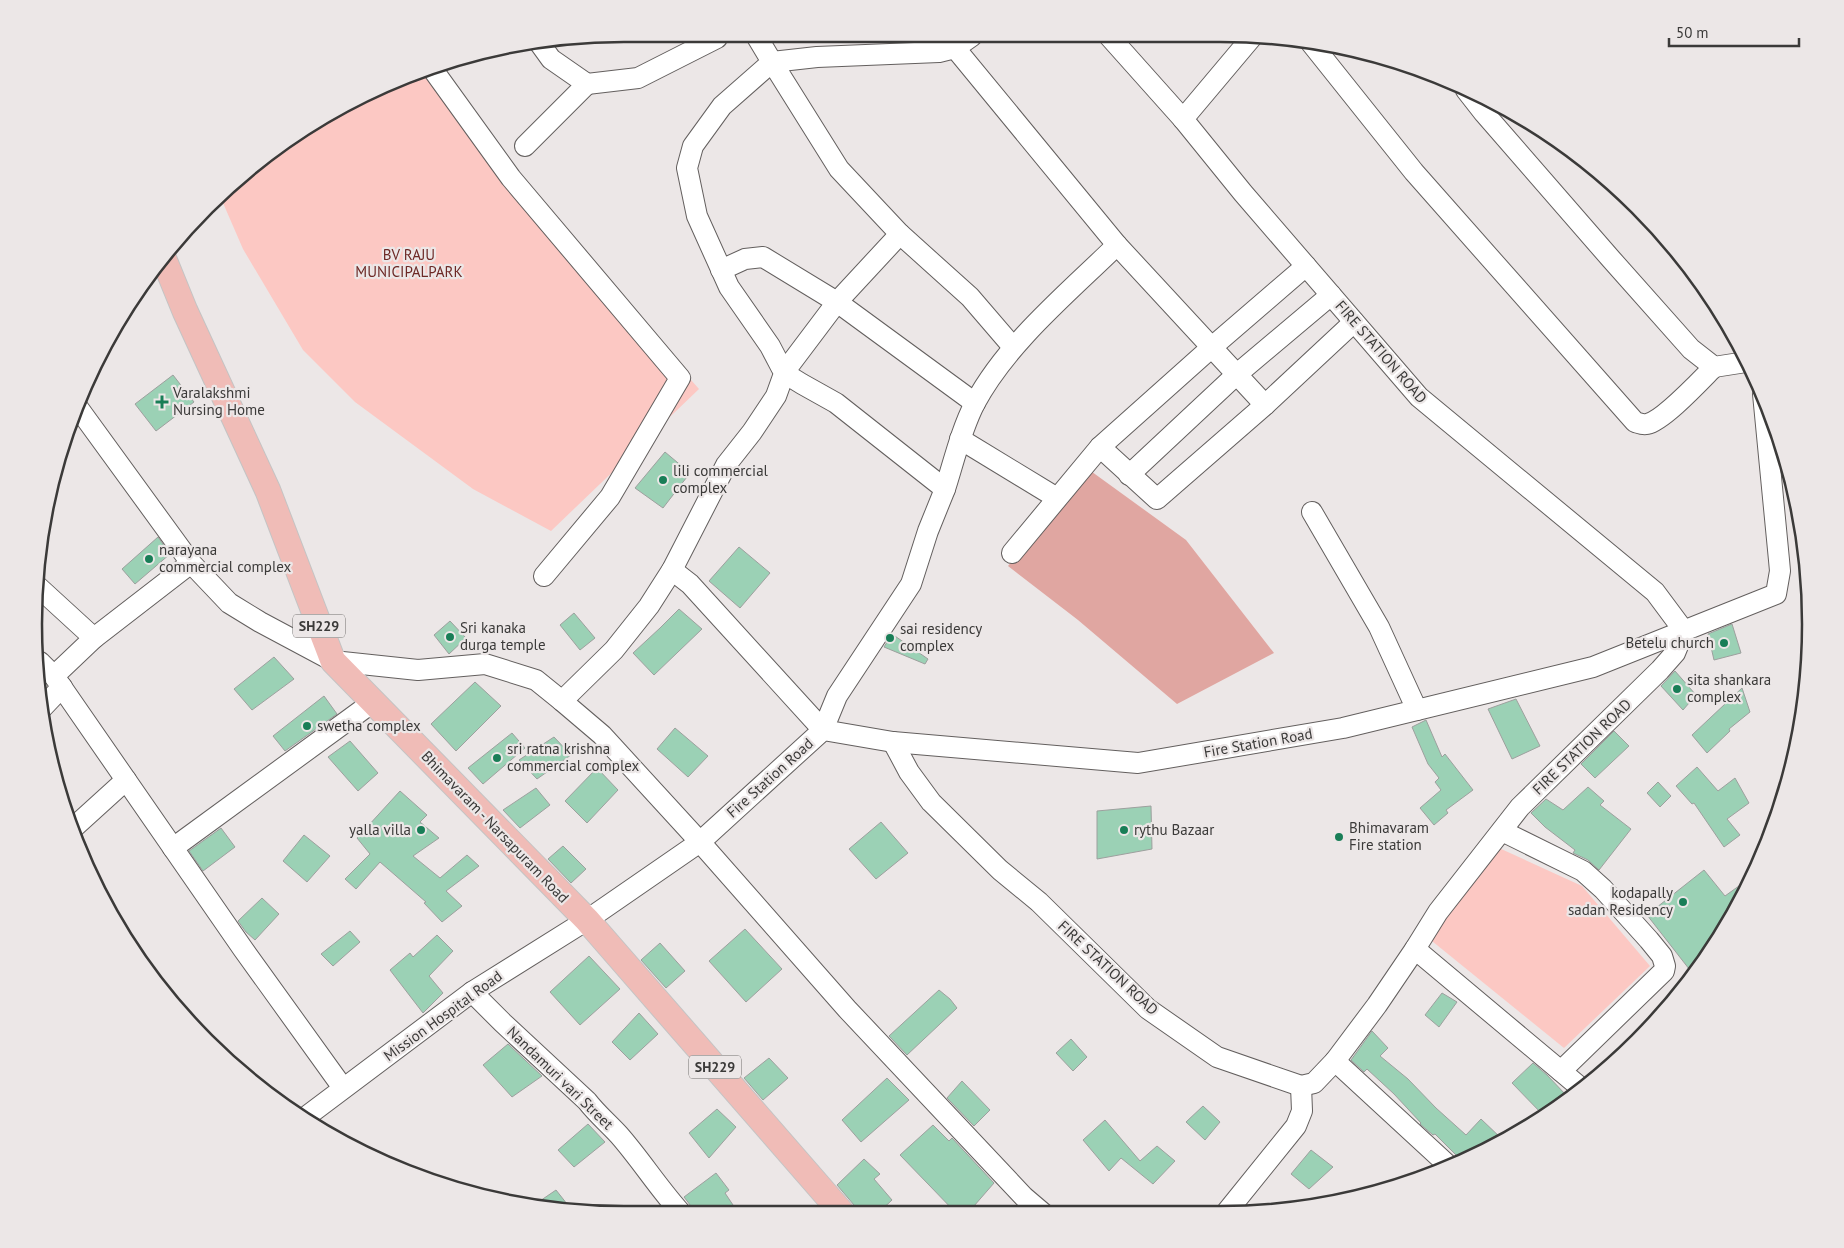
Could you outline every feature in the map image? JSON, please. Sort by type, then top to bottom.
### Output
[{"type":"main road","name":"Bhimavaram - Narsapuram Road","points":[[167,266],[185,311],[268,492],[333,661],[587,920],[835,1205]]},
{"type":"street","points":[[524,146],[587,84],[638,78],[694,43]]},
{"type":"street","points":[[761,43],[838,169],[900,234],[970,297],[1013,347]]},
{"type":"street","points":[[945,490],[836,403],[802,384],[785,371],[729,287],[697,216],[687,168],[693,146],[722,106],[772,62],[817,57],[939,52],[955,48],[962,43]]},
{"type":"street","name":"FIRE STATION ROAD","points":[[893,742],[909,772],[931,802],[1000,870],[1038,902],[1148,1009],[1217,1057],[1301,1086],[1314,1083],[1335,1061],[1377,1005],[1438,912],[1520,807],[1660,670],[1675,653],[1684,631],[1655,592],[1419,397],[1243,193],[1183,119],[1115,43]]},
{"type":"street","points":[[1183,119],[1246,44]]},
{"type":"street","points":[[543,48],[551,59],[587,84]]},
{"type":"street","points":[[955,48],[1117,245],[1265,405]]},
{"type":"street","points":[[1317,51],[1414,172],[1635,422],[1649,424],[1665,413],[1714,368],[1740,363]]},
{"type":"street","points":[[436,74],[511,178],[680,378],[610,497],[544,576]]},
{"type":"street","points":[[1475,101],[1692,350],[1714,368]]},
{"type":"street","points":[[562,701],[614,650],[649,606],[672,570],[726,465],[752,432],[776,396],[785,371],[836,302],[900,234]]},
{"type":"street","points":[[672,570],[690,584],[823,730],[838,696],[911,584],[928,531],[945,490],[960,439],[975,403],[1013,347],[1117,245]]},
{"type":"street","points":[[721,270],[744,259],[763,257],[836,302],[975,403]]},
{"type":"street","points":[[1012,554],[1100,447],[1306,266]]},
{"type":"street","points":[[1129,475],[1236,375],[1331,295]]},
{"type":"street","points":[[1100,447],[1156,499],[1265,405],[1354,322]]},
{"type":"street","points":[[82,413],[191,563],[229,603],[260,622],[333,661],[418,670],[485,664],[536,680],[562,701],[602,735],[847,1008],[1033,1205]]},
{"type":"street","name":"Fire Station Road","points":[[587,920],[700,842],[823,730],[893,742],[1138,763],[1343,728],[1593,667],[1776,594],[1780,571],[1766,424]]},
{"type":"street","points":[[960,439],[1057,498]]},
{"type":"street","points":[[1312,512],[1379,627],[1417,710]]},
{"type":"street","points":[[47,700],[58,682],[94,638],[191,563]]},
{"type":"street","points":[[44,592],[94,638]]},
{"type":"street","points":[[44,667],[58,682],[243,949],[343,1088]]},
{"type":"street","points":[[173,848],[373,702]]},
{"type":"street","points":[[78,824],[126,780]]},
{"type":"street","points":[[1502,830],[1583,871],[1603,889],[1649,940],[1662,956],[1665,966],[1664,971],[1561,1071]]},
{"type":"street","name":"Mission Hospital Road","points":[[310,1113],[472,992],[587,920]]},
{"type":"street","points":[[1415,949],[1576,1084]]},
{"type":"street","name":"Nandamuri vari Street","points":[[472,992],[503,1023],[588,1100],[595,1111],[618,1134],[674,1205]]},
{"type":"street","points":[[1335,1061],[1443,1161]]},
{"type":"street","points":[[1233,1205],[1296,1126],[1302,1111],[1301,1086]]},
{"type":"green space","name":"BV RAJU MUNICIPALPARK","points":[[427,77],[699,389],[551,531],[473,489],[355,402],[303,350],[243,249],[223,203],[270,163],[333,120],[367,102]]},
{"type":"green space","points":[[1499,848],[1582,886],[1650,966],[1564,1048],[1427,937]]},
{"type":"shaded area","points":[[1088,469],[1186,540],[1274,653],[1177,704],[1078,620],[1008,566]]},
{"type":"building","points":[[173,375],[194,402],[156,431],[135,404]]},
{"type":"building","name":"lili commercial complex","points":[[665,452],[690,473],[663,508],[635,488]]},
{"type":"building","name":"narayana commercial complex","points":[[158,537],[170,554],[135,584],[122,569]]},
{"type":"building","points":[[739,547],[770,573],[740,608],[709,581]]},
{"type":"building","points":[[679,609],[702,629],[654,675],[633,653]]},
{"type":"building","points":[[574,613],[595,638],[580,650],[560,625]]},
{"type":"building","name":"Sri kanaka durga temple","points":[[450,621],[466,638],[449,654],[434,635]]},
{"type":"building","name":"Betelu church","points":[[1732,624],[1741,653],[1714,660],[1708,634]]},
{"type":"building","name":"sai residency complex","points":[[892,634],[928,659],[925,664],[884,647]]},
{"type":"building","points":[[274,657],[294,679],[252,710],[234,689]]},
{"type":"building","name":"sita shankara complex","points":[[1675,671],[1696,695],[1683,710],[1661,686]]},
{"type":"building","points":[[475,682],[501,706],[456,751],[431,724]]},
{"type":"building","points":[[1742,688],[1750,712],[1729,729],[1730,731],[1707,753],[1692,735]]},
{"type":"building","name":"swetha complex","points":[[324,696],[337,714],[285,751],[273,736]]},
{"type":"building","points":[[1516,699],[1540,746],[1512,759],[1488,709]]},
{"type":"building","points":[[1426,720],[1442,757],[1445,754],[1473,790],[1446,810],[1448,813],[1434,825],[1420,808],[1441,790],[1435,782],[1439,778],[1428,764],[1412,727]]},
{"type":"building","points":[[675,728],[708,756],[688,777],[657,749]]},
{"type":"building","points":[[1614,731],[1629,746],[1595,778],[1581,764]]},
{"type":"building","name":"sri ratna krishna commercial complex","points":[[512,733],[525,748],[483,784],[468,768]]},
{"type":"building","points":[[554,737],[571,755],[537,779],[519,760]]},
{"type":"building","points":[[350,741],[378,773],[358,791],[328,757]]},
{"type":"building","points":[[1697,767],[1718,791],[1735,778],[1749,803],[1727,819],[1740,835],[1724,847],[1694,803],[1692,804],[1676,786]]},
{"type":"building","points":[[597,768],[618,790],[587,823],[565,801]]},
{"type":"building","points":[[1658,782],[1671,796],[1660,807],[1647,793]]},
{"type":"building","points":[[1588,787],[1604,801],[1600,805],[1631,829],[1599,870],[1588,860],[1573,853],[1575,850],[1545,827],[1531,813],[1546,799],[1563,810]]},
{"type":"building","points":[[536,788],[550,805],[520,828],[503,810]]},
{"type":"building","points":[[400,791],[427,815],[420,822],[439,838],[413,856],[440,878],[467,855],[479,866],[446,891],[462,906],[442,922],[424,903],[426,902],[380,862],[356,889],[345,879],[370,854],[357,838]]},
{"type":"building","name":"rythu Bazaar","points":[[1151,806],[1152,849],[1097,859],[1097,811]]},
{"type":"building","points":[[881,822],[908,853],[876,879],[849,849]]},
{"type":"building","points":[[221,828],[235,847],[203,871],[189,851]]},
{"type":"building","points":[[304,835],[330,856],[307,882],[283,861]]},
{"type":"building","points":[[563,846],[586,869],[571,883],[548,859]]},
{"type":"building","points":[[1704,870],[1725,896],[1740,885],[1724,915],[1688,968],[1647,915]]},
{"type":"building","points":[[262,898],[279,914],[255,940],[238,921]]},
{"type":"building","points":[[745,929],[782,969],[746,1002],[709,961]]},
{"type":"building","points":[[350,931],[360,942],[333,966],[321,954]]},
{"type":"building","points":[[437,935],[453,951],[429,976],[443,993],[423,1013],[390,970],[410,953],[413,957]]},
{"type":"building","points":[[660,943],[685,971],[666,988],[641,960]]},
{"type":"building","points":[[589,956],[620,989],[580,1025],[550,992]]},
{"type":"building","points":[[939,990],[957,1008],[907,1055],[889,1036]]},
{"type":"building","points":[[1442,993],[1457,1002],[1439,1027],[1425,1015]]},
{"type":"building","points":[[639,1013],[658,1034],[630,1060],[612,1042]]},
{"type":"building","points":[[1372,1031],[1388,1048],[1380,1056],[1408,1079],[1466,1135],[1481,1119],[1498,1135],[1456,1155],[1435,1134],[1433,1135],[1420,1124],[1394,1094],[1367,1069],[1364,1072],[1351,1060]]},
{"type":"building","points":[[1071,1039],[1087,1057],[1073,1071],[1056,1053]]},
{"type":"building","points":[[508,1044],[542,1076],[512,1097],[483,1065]]},
{"type":"building","points":[[769,1058],[788,1078],[763,1100],[744,1078]]},
{"type":"building","points":[[1533,1063],[1564,1092],[1538,1110],[1512,1083]]},
{"type":"building","points":[[887,1078],[909,1100],[861,1142],[842,1120]]},
{"type":"building","points":[[962,1081],[990,1110],[974,1126],[947,1098]]},
{"type":"building","points":[[1203,1106],[1220,1122],[1205,1140],[1186,1122]]},
{"type":"building","points":[[717,1109],[736,1127],[709,1158],[689,1133]]},
{"type":"building","points":[[1105,1120],[1140,1161],[1157,1146],[1175,1161],[1153,1184],[1121,1158],[1109,1171],[1083,1140]]},
{"type":"building","points":[[588,1124],[605,1142],[574,1167],[558,1150]]},
{"type":"building","points":[[933,1125],[949,1141],[952,1138],[994,1183],[975,1205],[948,1205],[900,1155]]},
{"type":"building","points":[[1311,1150],[1333,1167],[1309,1189],[1291,1174]]},
{"type":"building","points":[[864,1159],[880,1174],[874,1179],[892,1200],[887,1205],[854,1205],[837,1185]]},
{"type":"building","points":[[716,1173],[729,1190],[725,1193],[733,1205],[690,1205],[684,1197]]},
{"type":"building","points":[[556,1190],[566,1202],[548,1201],[542,1200]]},
{"type":"place","name":"Varalakshmi Nursing Home","points":[[162,402]]},
{"type":"place","name":"lili commercial complex","points":[[663,480]]},
{"type":"place","name":"narayana commercial complex","points":[[149,559]]},
{"type":"place","name":"Sri kanaka durga temple","points":[[450,637]]},
{"type":"place","name":"sai residency complex","points":[[890,638]]},
{"type":"place","name":"Betelu church","points":[[1724,643]]},
{"type":"place","name":"sita shankara complex","points":[[1677,689]]},
{"type":"place","name":"swetha complex","points":[[307,726]]},
{"type":"place","name":"sri ratna krishna commercial complex","points":[[497,758]]},
{"type":"place","name":"yalla villa","points":[[421,830]]},
{"type":"place","name":"rythu Bazaar","points":[[1124,830]]},
{"type":"place","name":"Bhimavaram Fire station","points":[[1339,837]]},
{"type":"place","name":"kodapally sadan Residency","points":[[1683,902]]}]
